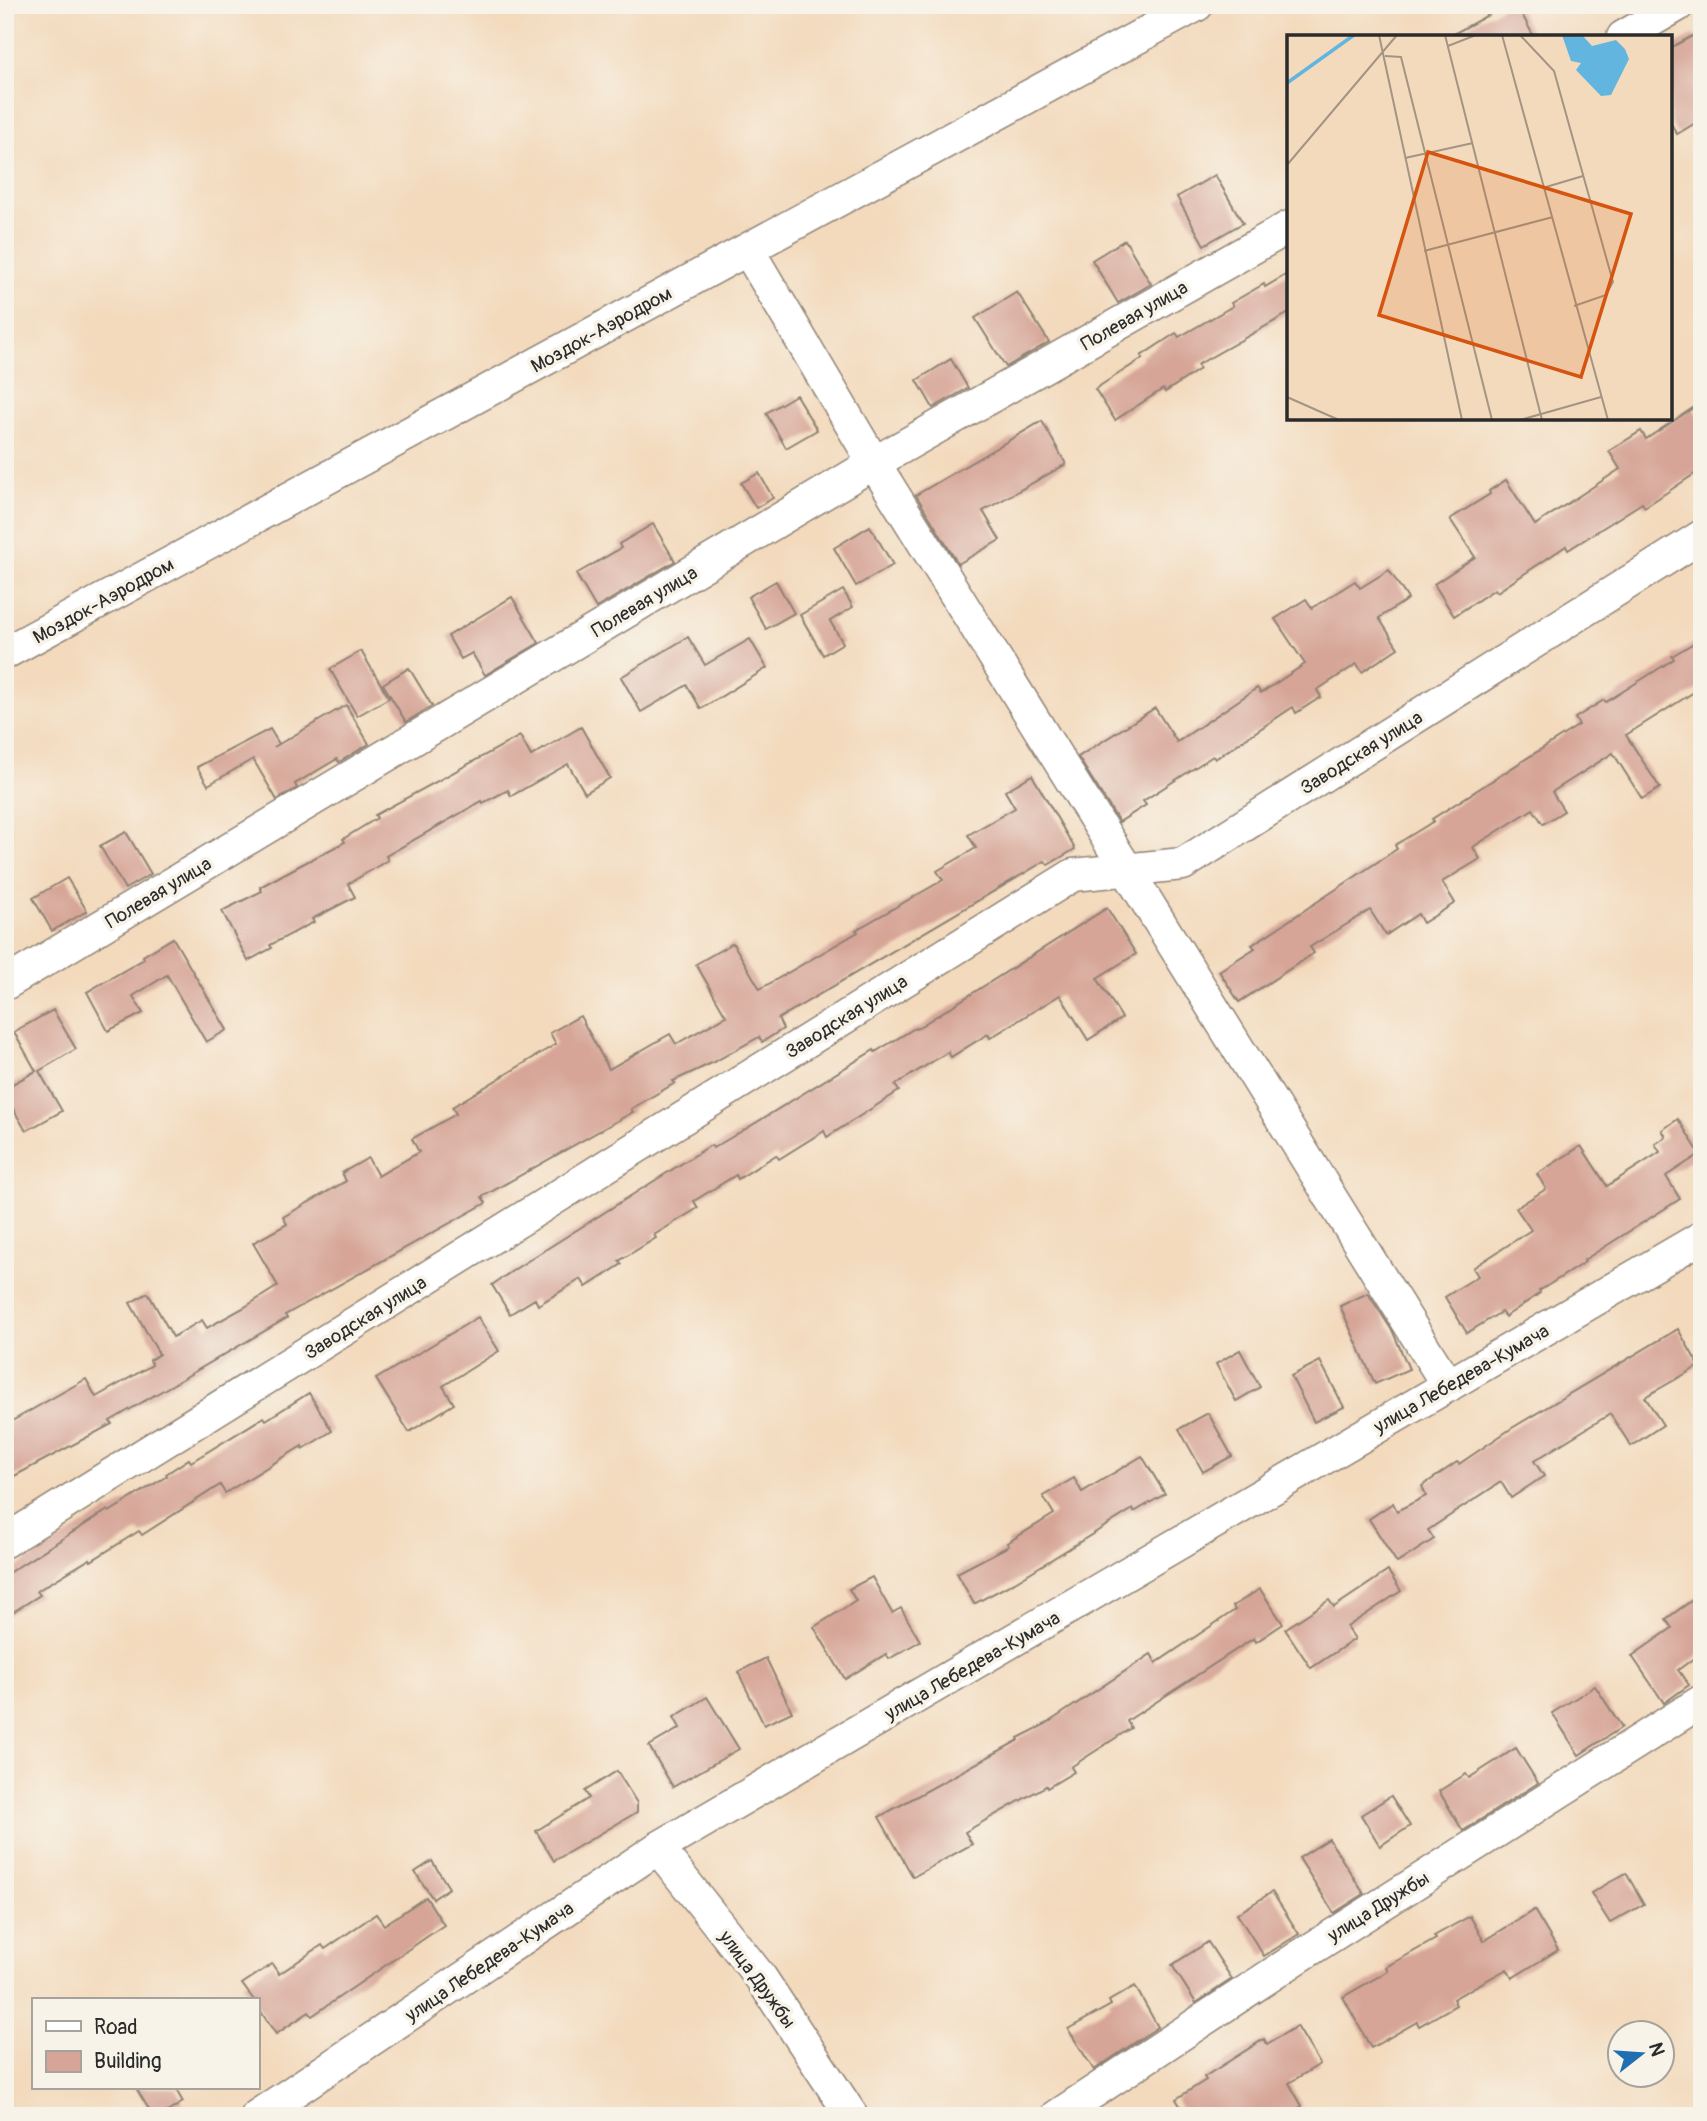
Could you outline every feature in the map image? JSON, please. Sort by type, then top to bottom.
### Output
[{"type":"street","name":"Моздок-Аэродром","points":[[5,653],[1197,5]]},
{"type":"street","points":[[1626,35],[1678,5]]},
{"type":"street","name":"Полевая улица","points":[[5,984],[874,463],[1287,228]]},
{"type":"street","points":[[748,250],[874,463],[1448,1386]]},
{"type":"street","name":"Заводская улица","points":[[5,1541],[1073,875],[1183,864],[1702,536]]},
{"type":"street","name":"улица Лебедева-Кумача","points":[[257,2116],[658,1848],[1702,1237]]},
{"type":"street","name":"улица Дружбы","points":[[1057,2116],[1297,1958],[1702,1701]]},
{"type":"street","name":"улица Дружбы","points":[[658,1848],[761,1978],[852,2116]]},
{"type":"building","points":[[1506,5],[1517,5],[1533,35],[1452,35]]},
{"type":"building","points":[[1694,35],[1702,49],[1702,119],[1677,134],[1672,125],[1672,47]]},
{"type":"building","points":[[1215,175],[1243,223],[1204,245],[1177,197]]},
{"type":"building","points":[[1125,240],[1151,284],[1118,303],[1092,260]]},
{"type":"building","points":[[1287,274],[1287,314],[1197,365],[1200,369],[1115,420],[1095,389],[1176,333],[1179,337],[1233,306],[1231,303],[1264,284],[1265,287]]},
{"type":"building","points":[[1017,292],[1049,342],[1006,367],[975,318]]},
{"type":"building","points":[[951,359],[968,388],[933,408],[917,380]]},
{"type":"building","points":[[796,395],[817,430],[786,448],[766,413]]},
{"type":"building","points":[[1693,408],[1702,422],[1702,469],[1645,507],[1642,503],[1568,550],[1566,546],[1497,592],[1495,589],[1454,616],[1434,584],[1475,557],[1450,519],[1490,494],[1489,491],[1506,480],[1535,525],[1620,469],[1609,451],[1641,431],[1646,439]]},
{"type":"building","points":[[1042,421],[1066,464],[983,511],[1000,540],[958,564],[916,495]]},
{"type":"building","points":[[759,473],[773,498],[756,508],[741,483]]},
{"type":"building","points":[[653,524],[675,561],[596,608],[576,574],[621,548],[619,544]]},
{"type":"building","points":[[870,526],[893,565],[856,586],[834,548]]},
{"type":"building","points":[[1389,570],[1408,599],[1379,618],[1398,648],[1362,672],[1357,664],[1317,690],[1321,697],[1296,713],[1293,707],[1215,759],[1213,756],[1143,801],[1146,805],[1119,822],[1078,757],[1155,708],[1177,742],[1257,688],[1261,693],[1305,664],[1275,619],[1306,599],[1312,608],[1355,581],[1360,588]]},
{"type":"building","points":[[776,581],[794,613],[766,629],[748,597]]},
{"type":"building","points":[[843,590],[853,607],[830,621],[843,643],[823,655],[800,615]]},
{"type":"building","points":[[512,597],[539,643],[485,675],[472,653],[461,659],[448,636]]},
{"type":"building","points":[[688,637],[705,665],[750,639],[767,668],[701,709],[687,685],[641,712],[621,677]]},
{"type":"building","points":[[1702,638],[1702,687],[1626,735],[1660,788],[1642,799],[1613,753],[1552,792],[1564,811],[1543,824],[1533,809],[1473,847],[1480,859],[1442,882],[1455,903],[1423,923],[1418,914],[1386,935],[1370,910],[1310,947],[1314,953],[1239,1002],[1219,971],[1255,948],[1252,945],[1397,849],[1395,845],[1434,821],[1432,819],[1579,725],[1575,718],[1604,700],[1606,702]]},
{"type":"building","points":[[361,651],[389,698],[357,716],[330,669]]},
{"type":"building","points":[[409,668],[432,706],[406,722],[383,684]]},
{"type":"building","points":[[346,705],[369,744],[295,784],[297,788],[277,800],[253,759],[208,785],[197,767],[270,729],[279,744],[274,747]]},
{"type":"building","points":[[581,727],[610,778],[585,793],[568,764],[511,796],[508,790],[483,803],[482,801],[386,856],[388,860],[348,884],[355,897],[312,919],[314,922],[270,945],[272,948],[248,961],[222,911],[262,891],[260,887],[345,842],[343,839],[377,818],[375,815],[520,736],[531,756]]},
{"type":"building","points":[[1032,775],[1075,849],[1048,865],[1045,861],[778,1019],[783,1029],[762,1042],[759,1037],[673,1081],[675,1083],[631,1109],[633,1112],[482,1197],[486,1203],[285,1315],[287,1318],[110,1421],[112,1424],[5,1481],[5,1425],[86,1379],[96,1397],[152,1365],[150,1360],[159,1354],[130,1303],[148,1293],[173,1337],[202,1320],[207,1328],[245,1307],[278,1286],[253,1243],[287,1224],[283,1217],[346,1181],[342,1173],[368,1158],[378,1176],[419,1152],[412,1139],[456,1114],[452,1107],[556,1044],[550,1033],[580,1016],[609,1069],[670,1034],[676,1044],[726,1016],[696,964],[733,943],[760,989],[943,880],[937,871],[976,848],[968,835],[1015,808],[1005,791]]},
{"type":"building","points":[[126,832],[151,874],[125,889],[100,846]]},
{"type":"building","points":[[67,878],[87,911],[52,931],[33,898]]},
{"type":"building","points":[[1107,908],[1136,954],[1097,978],[1122,1018],[1088,1040],[1060,995],[990,1038],[988,1034],[951,1057],[948,1052],[895,1085],[899,1091],[827,1137],[824,1131],[779,1159],[776,1155],[738,1179],[736,1175],[694,1201],[698,1208],[654,1235],[656,1238],[619,1261],[622,1264],[586,1287],[581,1279],[538,1305],[535,1299],[510,1314],[492,1285],[515,1269],[711,1145],[713,1148],[874,1050],[875,1052],[916,1029]]},
{"type":"building","points":[[173,938],[227,1030],[206,1042],[167,975],[133,996],[143,1013],[108,1031],[87,992],[144,959],[143,956]]},
{"type":"building","points":[[53,1010],[76,1049],[39,1071],[62,1111],[26,1131],[5,1095],[5,1088],[36,1071],[14,1032]]},
{"type":"building","points":[[1678,1119],[1700,1154],[1666,1176],[1680,1199],[1584,1260],[1585,1262],[1539,1291],[1540,1293],[1505,1317],[1501,1312],[1467,1333],[1445,1297],[1478,1276],[1473,1268],[1531,1230],[1516,1208],[1546,1189],[1537,1174],[1581,1146],[1607,1186],[1660,1152],[1655,1144],[1666,1137],[1662,1130]]},
{"type":"building","points":[[1368,1293],[1393,1332],[1409,1369],[1375,1384],[1340,1306]]},
{"type":"building","points":[[478,1317],[499,1351],[443,1386],[454,1404],[409,1432],[376,1379]]},
{"type":"building","points":[[1678,1329],[1699,1366],[1645,1397],[1663,1425],[1631,1446],[1610,1414],[1534,1461],[1544,1476],[1511,1498],[1501,1482],[1428,1530],[1434,1539],[1397,1563],[1369,1519],[1393,1503],[1397,1511],[1426,1496],[1422,1486],[1457,1462],[1459,1464],[1512,1428]]},
{"type":"building","points":[[1240,1350],[1260,1387],[1236,1401],[1216,1364]]},
{"type":"building","points":[[1320,1361],[1344,1407],[1314,1422],[1291,1376]]},
{"type":"building","points":[[309,1393],[332,1431],[225,1493],[220,1485],[142,1535],[139,1531],[37,1591],[40,1595],[5,1617],[5,1575],[167,1476],[166,1474],[189,1459],[191,1462]]},
{"type":"building","points":[[1208,1413],[1232,1456],[1203,1472],[1179,1429]]},
{"type":"building","points":[[1142,1456],[1165,1494],[1134,1512],[1133,1509],[1015,1582],[974,1604],[957,1573],[1009,1546],[1007,1543],[1054,1514],[1043,1496],[1074,1478],[1082,1492]]},
{"type":"building","points":[[1388,1571],[1401,1591],[1347,1627],[1355,1639],[1311,1668],[1285,1629],[1329,1600],[1334,1607]]},
{"type":"building","points":[[872,1577],[892,1613],[901,1608],[920,1641],[889,1659],[886,1654],[845,1679],[814,1627],[856,1601],[849,1589]]},
{"type":"building","points":[[1260,1589],[1283,1624],[1256,1642],[1254,1638],[1127,1721],[1131,1728],[1071,1767],[1074,1772],[965,1832],[972,1844],[913,1877],[879,1817],[1046,1724],[1151,1654],[1156,1663],[1235,1610],[1233,1606]]},
{"type":"building","points":[[1702,1593],[1702,1652],[1678,1670],[1689,1685],[1664,1703],[1632,1656],[1672,1628],[1666,1619]]},
{"type":"building","points":[[766,1658],[792,1712],[764,1725],[738,1672]]},
{"type":"building","points":[[1595,1686],[1622,1727],[1579,1755],[1552,1713]]},
{"type":"building","points":[[707,1697],[739,1749],[673,1787],[649,1746],[680,1728],[674,1717]]},
{"type":"building","points":[[1516,1748],[1538,1783],[1463,1831],[1439,1791],[1466,1774],[1469,1778]]},
{"type":"building","points":[[617,1771],[637,1803],[637,1812],[554,1861],[536,1831],[589,1798],[585,1791]]},
{"type":"building","points":[[1391,1796],[1410,1826],[1380,1846],[1361,1815]]},
{"type":"building","points":[[1329,1839],[1364,1894],[1334,1913],[1299,1858]]},
{"type":"building","points":[[432,1861],[449,1888],[433,1899],[415,1872]]},
{"type":"building","points":[[1626,1873],[1644,1904],[1610,1923],[1591,1893]]},
{"type":"building","points":[[1272,1892],[1299,1934],[1264,1956],[1237,1914]]},
{"type":"building","points":[[426,1897],[444,1925],[312,2016],[309,2012],[276,2034],[259,2009],[259,1998],[252,1998],[242,1984],[272,1964],[279,1974],[322,1945],[325,1949],[376,1914],[384,1925]]},
{"type":"building","points":[[1534,1910],[1558,1950],[1512,1978],[1507,1969],[1453,1999],[1456,2005],[1419,2026],[1417,2022],[1371,2048],[1343,1997],[1388,1971],[1386,1967],[1436,1939],[1434,1936],[1470,1916],[1484,1941]]},
{"type":"building","points":[[1208,1942],[1232,1979],[1196,2003],[1172,1965]]},
{"type":"building","points":[[1135,1986],[1158,2027],[1094,2070],[1068,2029],[1111,2005],[1109,2001]]},
{"type":"building","points":[[1297,2026],[1320,2064],[1289,2083],[1302,2106],[1285,2116],[1186,2116],[1176,2099],[1206,2080],[1204,2077],[1264,2039],[1267,2044]]},
{"type":"building","points":[[137,2090],[176,2090],[183,2102],[161,2116],[153,2116]]}]
